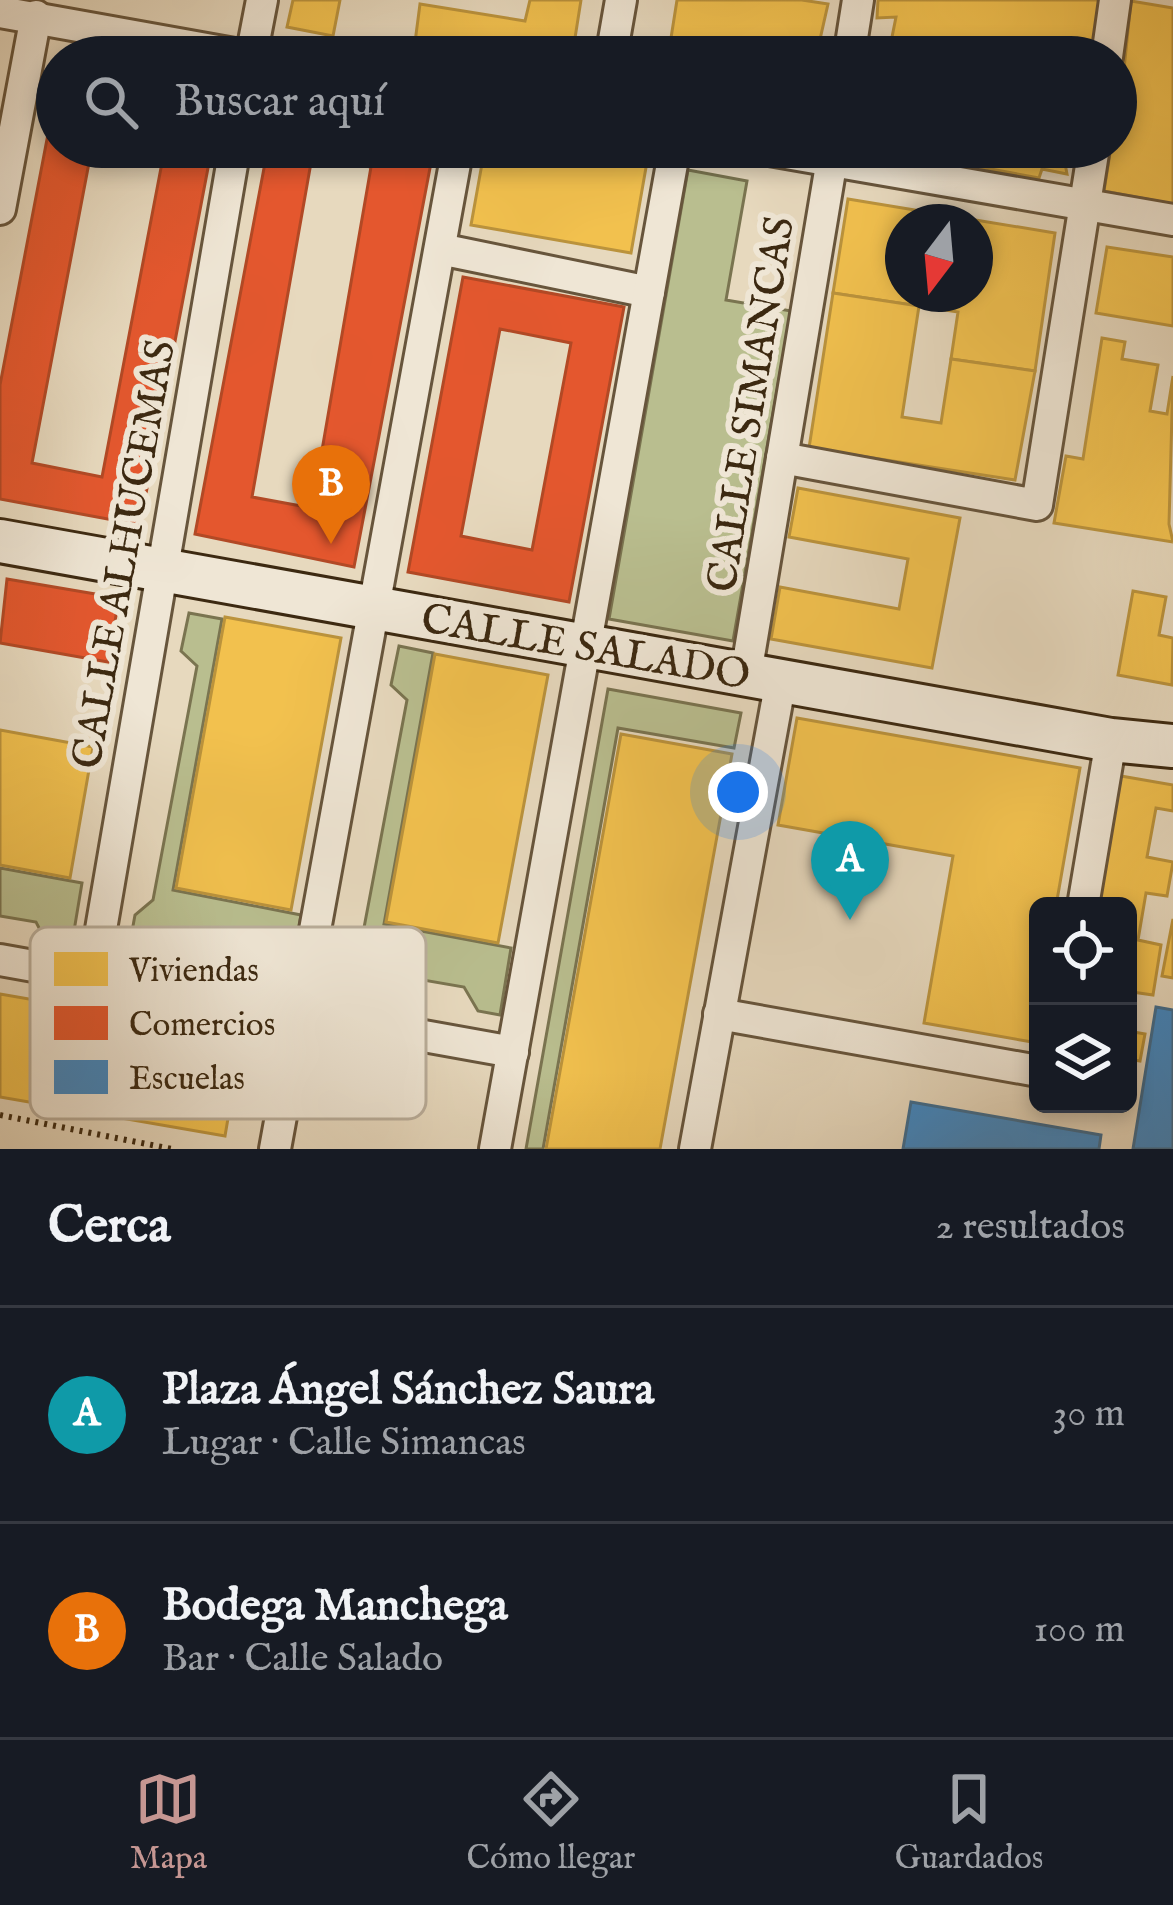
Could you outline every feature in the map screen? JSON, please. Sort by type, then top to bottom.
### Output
[{"type":"street","points":[[255,36],[262,0]]},
{"type":"street","points":[[615,36],[621,0]]},
{"type":"street","points":[[852,36],[858,0]]},
{"type":"street","points":[[1110,36],[1115,0]]},
{"type":"street","points":[[0,12],[45,8],[163,36]]},
{"type":"street","points":[[0,209],[36,48]]},
{"type":"street","name":"CALLE ALHUCEMAS","points":[[101,927],[231,168]]},
{"type":"street","points":[[316,927],[454,168]]},
{"type":"street","points":[[495,1149],[671,168]]},
{"type":"street","name":"CALLE SIMANCAS","points":[[694,1149],[719,1014],[764,677],[782,458],[830,168]]},
{"type":"street","points":[[900,168],[1173,220]]},
{"type":"street","points":[[782,458],[1037,505],[1091,168]]},
{"type":"street","points":[[440,248],[649,292]]},
{"type":"street","name":"CALLE SALADO","points":[[0,541],[1111,740],[1173,746]]},
{"type":"street","points":[[1085,897],[1111,740]]},
{"type":"street","points":[[0,960],[30,965]]},
{"type":"street","points":[[719,1014],[1029,1069]]},
{"type":"street","points":[[426,1036],[512,1052]]},
{"type":"street","points":[[275,1149],[281,1119]]},
{"type":"path","points":[[0,1115],[172,1149]]},
{"type":"green space","points":[[688,170],[747,181],[726,300],[791,311],[733,641],[609,619]]},
{"type":"green space","points":[[189,613],[222,619],[173,890],[301,915],[299,927],[133,927],[135,915],[153,900],[197,666],[181,651]]},
{"type":"green space","points":[[399,646],[433,653],[384,924],[400,927],[364,927],[407,700],[391,685]]},
{"type":"green space","points":[[608,689],[741,713],[734,748],[618,728],[543,1149],[526,1149]]},
{"type":"green space","points":[[0,868],[82,883],[75,927],[39,927],[36,922],[0,916]]},
{"type":"green space","points":[[426,932],[511,948],[500,1015],[478,1011],[464,987],[426,980]]},
{"type":"building: Viviendas","points":[[293,0],[340,0],[333,36],[287,27]]},
{"type":"building: Viviendas","points":[[530,0],[581,0],[575,36],[416,36],[420,4],[525,21]]},
{"type":"building: Viviendas","points":[[677,0],[828,4],[821,36],[671,36]]},
{"type":"building: Viviendas","points":[[878,0],[1101,0],[1096,36],[892,36],[896,17],[877,18]]},
{"type":"building: Viviendas","points":[[1131,1],[1173,8],[1173,204],[1104,191],[1108,168],[1137,168],[1137,36],[1127,36]]},
{"type":"building: Viviendas","points":[[481,168],[646,168],[631,253],[471,225]]},
{"type":"building: Viviendas","points":[[985,168],[1066,168],[1067,174],[1042,169],[1039,178]]},
{"type":"building: Viviendas","points":[[848,199],[885,205],[885,301],[833,293]]},
{"type":"building: Viviendas","points":[[993,223],[1055,233],[1035,371],[951,359],[958,312],[993,312]]},
{"type":"building: Viviendas","points":[[1107,247],[1173,257],[1173,326],[1096,313]]},
{"type":"building: Viviendas","points":[[833,293],[885,301],[885,312],[918,312],[902,417],[941,423],[951,359],[1035,371],[1015,480],[809,448]]},
{"type":"building: Viviendas","points":[[1102,338],[1125,342],[1122,359],[1158,365],[1150,411],[1167,414],[1173,376],[1169,524],[1173,542],[1054,523],[1066,456],[1083,459]]},
{"type":"building: Viviendas","points":[[798,488],[960,518],[932,668],[771,639],[780,587],[899,609],[908,559],[789,537]]},
{"type":"building: Viviendas","points":[[1133,591],[1166,597],[1159,635],[1173,638],[1172,685],[1118,675]]},
{"type":"building: Viviendas","points":[[225,617],[341,638],[291,910],[176,888]]},
{"type":"building: Viviendas","points":[[435,654],[548,675],[498,943],[386,922]]},
{"type":"building: Viviendas","points":[[797,718],[1080,768],[1058,897],[1029,897],[1029,1041],[924,1023],[953,856],[778,825]]},
{"type":"building: Viviendas","points":[[0,730],[93,747],[70,878],[0,865]]},
{"type":"building: Viviendas","points":[[621,734],[732,754],[660,1149],[546,1149]]},
{"type":"building: Viviendas","points":[[1121,776],[1173,785],[1173,811],[1156,808],[1147,857],[1173,862],[1167,896],[1146,893],[1138,940],[1161,945],[1153,995],[1137,993],[1137,897],[1101,897]]},
{"type":"building: Viviendas","points":[[1173,919],[1173,978],[1162,976]]},
{"type":"building: Viviendas","points":[[0,994],[30,999],[30,1102],[0,1097]]},
{"type":"building: Viviendas","points":[[1137,1033],[1145,1034],[1137,1060]]},
{"type":"building: Viviendas","points":[[127,1119],[228,1119],[225,1136]]},
{"type":"building: Comercios","points":[[42,168],[88,168],[32,463],[102,477],[161,168],[208,168],[140,525],[0,499],[0,385]]},
{"type":"building: Comercios","points":[[264,168],[310,168],[252,497],[312,508],[371,168],[430,168],[354,567],[195,534]]},
{"type":"building: Comercios","points":[[463,277],[624,307],[569,602],[408,572]],"holes":[[[500,329],[571,343],[532,550],[461,536]]]},
{"type":"building: Comercios","points":[[7,579],[119,598],[108,662],[0,643]]},
{"type":"building: Escuelas","points":[[1156,1007],[1173,1010],[1173,1149],[1133,1149]]},
{"type":"building: Escuelas","points":[[911,1102],[1101,1135],[1099,1149],[903,1149]]},
{"type":"place","name":"Bodega Manchega","points":[[331,544]]},
{"type":"place","name":"Plaza Ángel Sánchez Saura","points":[[850,920]]}]
